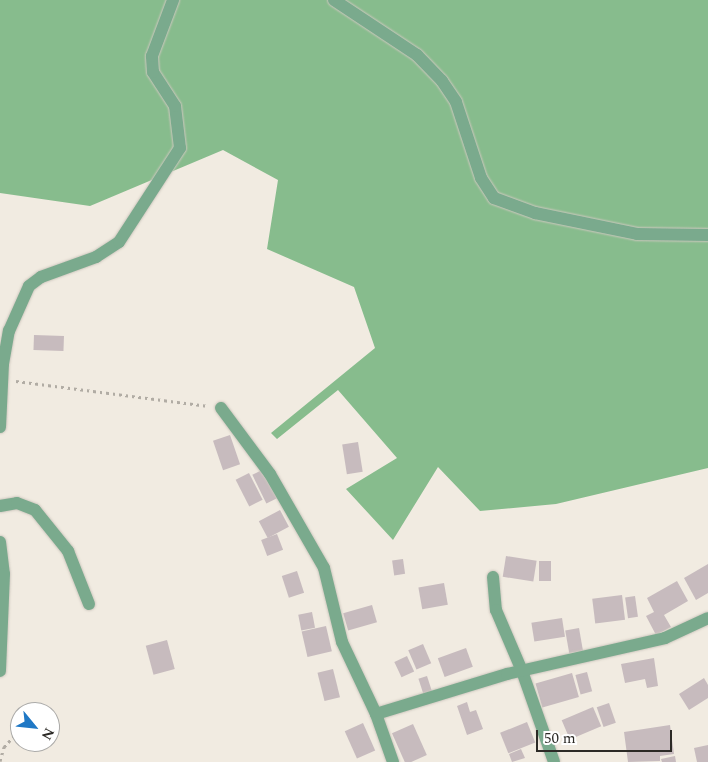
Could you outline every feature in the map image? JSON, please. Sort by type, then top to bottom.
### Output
[{"type":"street","points":[[0,427],[3,364],[9,331],[29,286],[41,277],[96,256],[119,242],[180,148],[175,106],[153,72],[152,56],[173,0]]},
{"type":"street","points":[[334,0],[417,55],[442,81],[456,102],[481,178],[494,198],[534,213],[637,234],[708,234]]},
{"type":"street","points":[[221,408],[270,474],[324,568],[342,642],[376,714],[393,762]]},
{"type":"street","points":[[0,506],[17,504],[35,510],[68,551],[89,604]]},
{"type":"street","points":[[0,542],[4,574],[0,671]]},
{"type":"street","points":[[493,577],[496,610],[522,671],[554,762]]},
{"type":"street","points":[[376,714],[522,671],[666,638],[707,621]]},
{"type":"path","points":[[3,364],[14,381],[221,408]]},
{"type":"path","points":[[0,761],[4,747],[10,740]]},
{"type":"green space","points":[[0,0],[708,0],[708,468],[556,504],[480,511],[438,467],[393,540],[346,489],[397,458],[338,390],[277,439],[271,433],[375,348],[354,287],[267,249],[278,180],[223,150],[90,206],[0,193]]},
{"type":"building","points":[[34,335],[64,336],[63,351],[33,350]]},
{"type":"building","points":[[230,435],[240,464],[223,470],[213,441]]},
{"type":"building","points":[[358,442],[363,472],[347,474],[342,445]]},
{"type":"building","points":[[264,469],[278,498],[266,503],[252,475]]},
{"type":"building","points":[[249,473],[263,500],[249,507],[236,480]]},
{"type":"building","points":[[280,510],[289,527],[268,538],[259,521]]},
{"type":"building","points":[[277,534],[283,550],[267,556],[261,540]]},
{"type":"building","points":[[506,556],[537,561],[533,582],[503,577]]},
{"type":"building","points":[[403,559],[405,574],[394,575],[392,561]]},
{"type":"building","points":[[539,561],[551,561],[551,581],[539,581]]},
{"type":"building","points":[[708,564],[708,593],[696,600],[684,578]]},
{"type":"building","points":[[297,571],[304,593],[289,598],[282,576]]},
{"type":"building","points":[[677,581],[688,601],[664,615],[671,627],[656,635],[646,616],[654,612],[647,598]]},
{"type":"building","points":[[444,583],[448,605],[422,609],[418,588]]},
{"type":"building","points":[[622,595],[625,620],[595,623],[592,599]]},
{"type":"building","points":[[635,596],[638,617],[628,618],[625,597]]},
{"type":"building","points":[[372,605],[377,622],[348,631],[343,613]]},
{"type":"building","points":[[312,612],[315,628],[301,630],[298,615]]},
{"type":"building","points":[[562,618],[565,637],[534,642],[531,623]]},
{"type":"building","points":[[326,626],[332,651],[307,657],[302,632]]},
{"type":"building","points":[[579,628],[583,651],[569,653],[565,630]]},
{"type":"building","points":[[167,640],[175,669],[154,675],[146,646]]},
{"type":"building","points":[[423,644],[431,663],[416,670],[408,650]]},
{"type":"building","points":[[466,648],[473,667],[445,677],[438,658]]},
{"type":"building","points":[[407,656],[414,671],[401,677],[394,662]]},
{"type":"building","points":[[654,658],[658,686],[647,688],[645,679],[625,683],[621,664]]},
{"type":"building","points":[[333,669],[340,697],[324,701],[317,673]]},
{"type":"building","points":[[587,672],[592,691],[581,694],[575,675]]},
{"type":"building","points":[[572,673],[579,697],[542,708],[535,683]]},
{"type":"building","points":[[427,676],[432,691],[423,694],[418,679]]},
{"type":"building","points":[[704,678],[708,685],[708,698],[689,710],[679,694]]},
{"type":"building","points":[[467,702],[470,712],[476,710],[483,729],[467,735],[457,706]]},
{"type":"building","points":[[609,703],[616,723],[604,727],[597,707]]},
{"type":"building","points":[[593,707],[601,726],[570,740],[562,720]]},
{"type":"building","points":[[527,722],[535,742],[508,753],[500,733]]},
{"type":"building","points":[[363,723],[375,750],[357,759],[345,731]]},
{"type":"building","points":[[413,724],[427,755],[411,762],[405,762],[392,733]]},
{"type":"building","points":[[670,725],[674,754],[660,756],[660,761],[628,762],[624,732]]},
{"type":"building","points":[[708,745],[708,762],[697,762],[694,748]]},
{"type":"building","points":[[521,749],[525,758],[512,762],[509,754]]},
{"type":"building","points":[[675,756],[676,762],[662,762],[661,759]]}]
